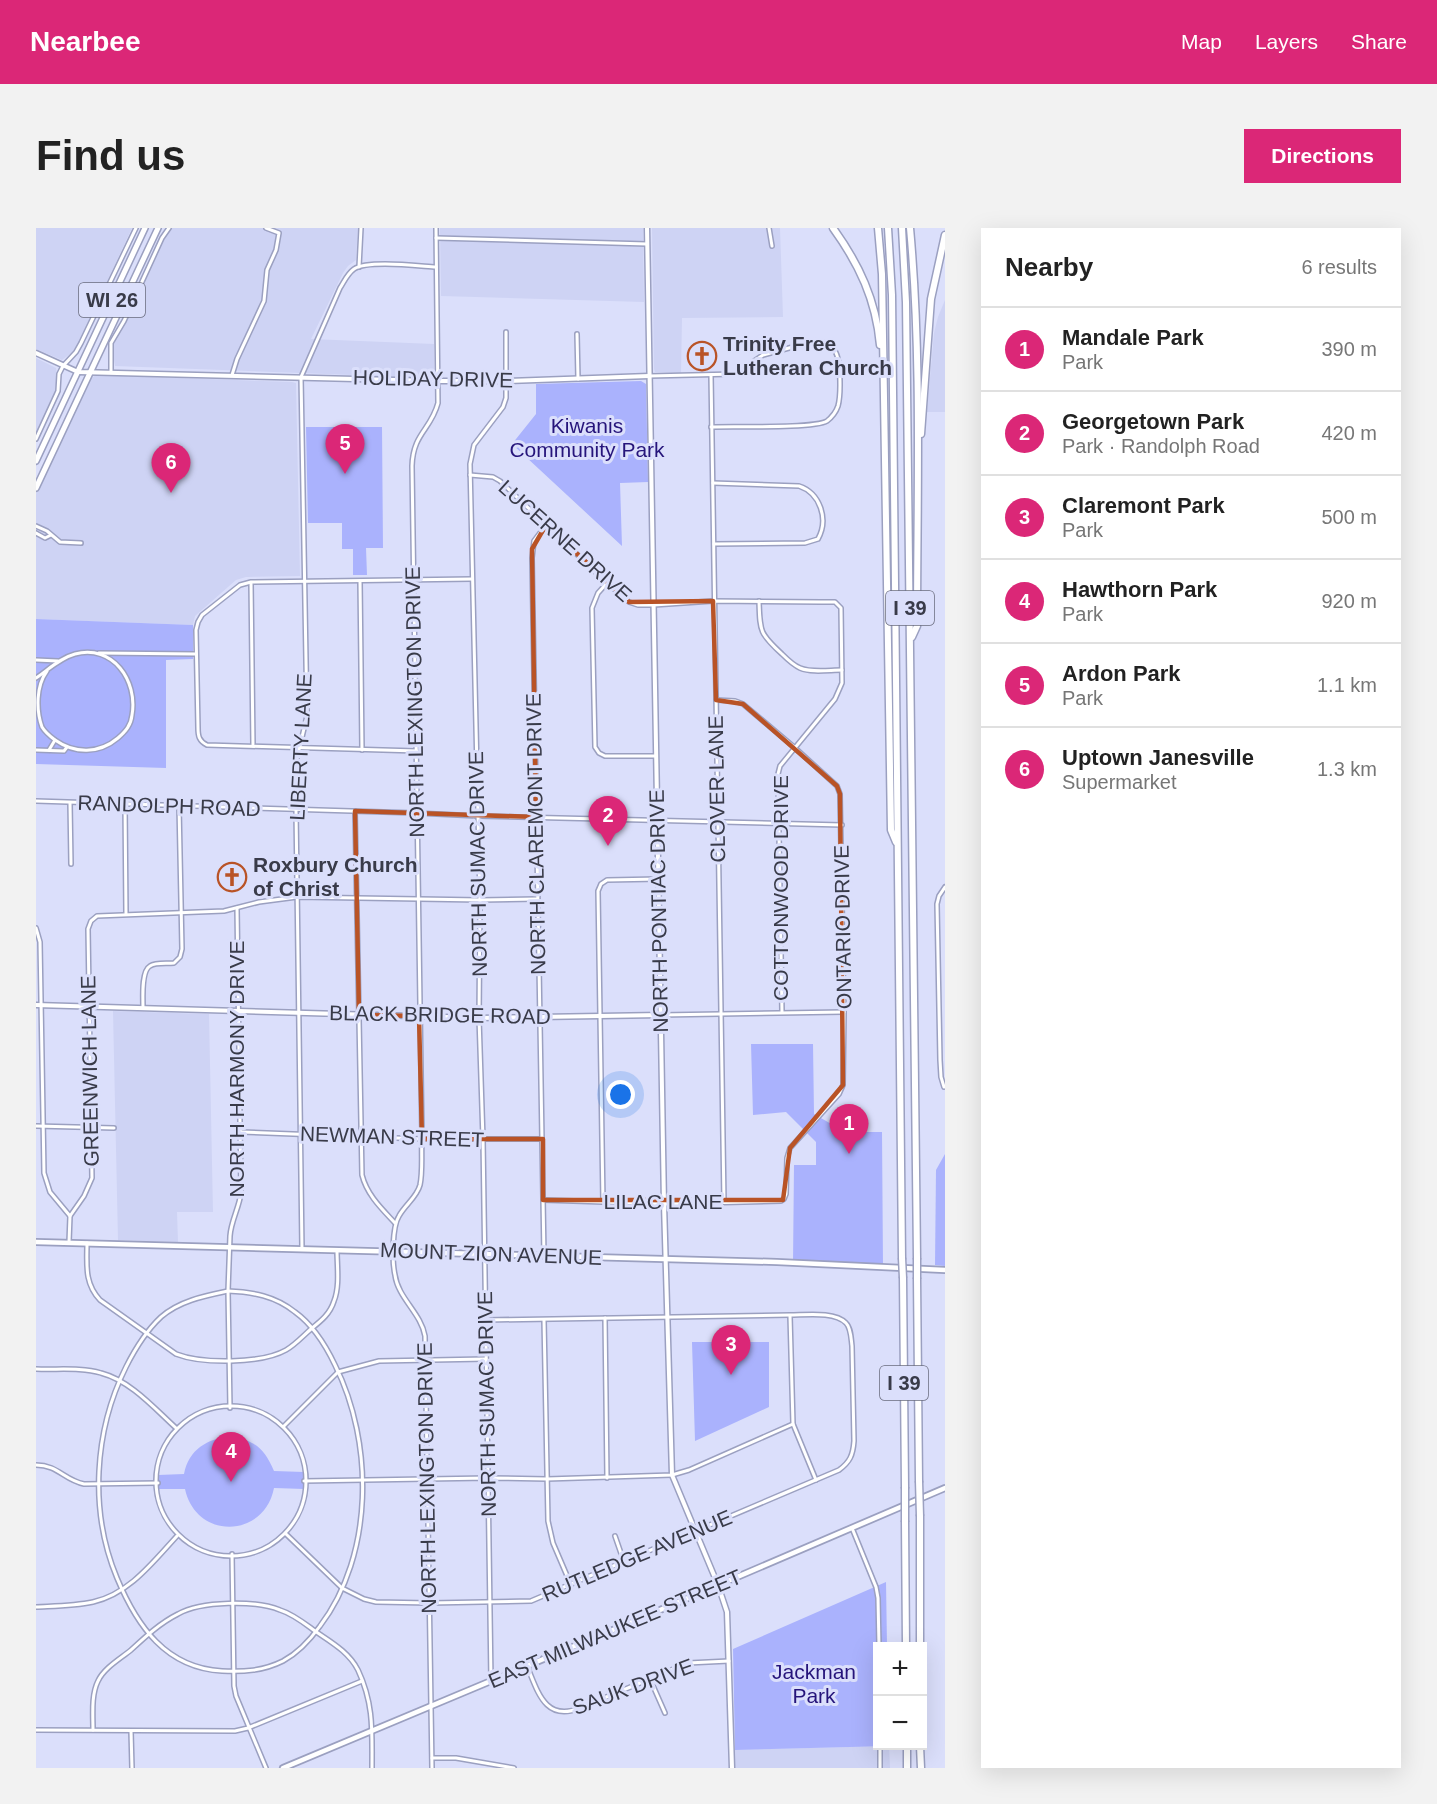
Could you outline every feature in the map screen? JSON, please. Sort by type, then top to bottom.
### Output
[{"type":"highway","points":[[833,228],[856,261],[870,295],[877,321],[882,393],[885,400]]},
{"type":"highway","points":[[878,228],[882,274],[885,400],[891,830],[898,846]]},
{"type":"highway","name":"I 39","points":[[888,228],[892,295],[906,1642]]},
{"type":"highway","name":"I 39","points":[[902,228],[906,292],[920,1642]]},
{"type":"highway","points":[[910,228],[915,300],[918,467],[917,626],[910,640]]},
{"type":"highway","points":[[918,467],[931,300],[945,238]]},
{"type":"highway","points":[[907,1750],[907,1768]]},
{"type":"highway","points":[[920,1750],[921,1768]]},
{"type":"main road","name":"WI 26","points":[[36,461],[146,228]]},
{"type":"main road","name":"WI 26","points":[[36,488],[158,228]]},
{"type":"main road","name":"MOUNT ZION AVENUE","points":[[36,1242],[666,1259],[945,1270]]},
{"type":"main road","name":"EAST MILWAUKEE STREET","points":[[283,1768],[491,1682],[945,1488]]},
{"type":"street","points":[[36,439],[58,391],[59,374],[81,343],[136,228]]},
{"type":"street","points":[[111,372],[111,343],[124,321],[162,238],[170,228]]},
{"type":"street","points":[[232,375],[237,359],[264,302],[267,270],[276,250],[279,233],[266,228]]},
{"type":"street","points":[[361,228],[359,267],[375,265],[436,267]]},
{"type":"street","name":"NORTH LEXINGTON DRIVE","points":[[432,1768],[427,1360],[424,1327],[397,1284],[394,1274],[394,1251],[395,1223],[420,1185],[422,1139],[412,455],[414,445],[436,412],[438,403],[436,228]]},
{"type":"street","name":"NORTH PONTIAC DRIVE","points":[[647,228],[664,1204],[672,1475],[718,1585],[728,1619],[732,1768]]},
{"type":"street","points":[[769,228],[772,246]]},
{"type":"street","points":[[436,238],[648,244]]},
{"type":"street","name":"LIBERTY LANE","points":[[302,1249],[296,771],[307,716],[301,377],[345,278],[359,267]]},
{"type":"street","name":"NORTH SUMAC DRIVE","points":[[491,1682],[479,1018],[480,900],[470,475],[474,445],[503,407],[506,398],[506,332]]},
{"type":"street","points":[[577,334],[578,379]]},
{"type":"street","name":"HOLIDAY DRIVE","points":[[36,353],[78,372],[506,381],[735,374],[763,355],[807,342],[822,341],[834,350],[839,364],[838,404],[832,416],[827,420],[805,425],[711,427]]},
{"type":"street","name":"CLOVER LANE","points":[[711,375],[724,1203]]},
{"type":"street","name":"LUCERNE DRIVE","points":[[470,475],[493,477],[500,481],[629,602],[638,605],[713,601],[835,602],[839,605]]},
{"type":"street","points":[[713,483],[806,488],[817,498],[822,519],[821,534],[818,539],[806,543],[714,544]]},
{"type":"street","name":"NORTH CLAREMONT DRIVE","points":[[544,1256],[532,549],[537,535],[546,525]]},
{"type":"street","points":[[36,526],[47,531],[60,542],[81,543]]},
{"type":"street","points":[[36,534],[45,538],[51,535]]},
{"type":"street","points":[[417,751],[207,745],[200,740],[198,728],[196,630],[198,622],[202,615],[240,585],[251,582],[472,579]]},
{"type":"street","points":[[360,580],[362,750]]},
{"type":"street","points":[[251,582],[253,746]]},
{"type":"street","points":[[607,583],[598,593],[592,608],[595,747],[599,753],[606,756],[656,756]]},
{"type":"street","points":[[759,601],[761,632],[793,664],[800,669],[808,670],[842,670]]},
{"type":"street","name":"COTTONWOOD DRIVE","points":[[782,1012],[778,774],[780,766],[794,747],[835,699],[842,683],[842,613],[839,605]]},
{"type":"street","points":[[36,678],[75,653],[196,654]]},
{"type":"street","points":[[36,723],[55,740],[67,747],[83,751],[105,747],[122,735],[130,724],[134,701],[128,678],[116,664],[105,656],[91,653]]},
{"type":"street","points":[[116,664],[116,658],[120,654]]},
{"type":"street","points":[[36,660],[59,662]]},
{"type":"street","points":[[42,728],[38,714],[37,686],[47,671]]},
{"type":"street","name":"ONTARIO DRIVE","points":[[716,700],[743,704],[837,786],[840,794],[843,1085],[839,1094],[790,1148],[787,1158],[786,1194],[783,1200]]},
{"type":"street","points":[[49,750],[55,740]]},
{"type":"street","points":[[36,750],[64,751],[67,747]]},
{"type":"street","name":"RANDOLPH ROAD","points":[[36,801],[478,816],[842,825]]},
{"type":"street","points":[[70,803],[71,864]]},
{"type":"street","points":[[125,804],[126,914],[224,911],[259,902],[297,897],[480,900],[537,898]]},
{"type":"street","points":[[143,1008],[144,974],[147,968],[152,964],[174,963],[180,957],[182,949],[179,806]]},
{"type":"street","points":[[355,812],[362,1175],[369,1194],[395,1223]]},
{"type":"street","points":[[603,1202],[598,891],[606,880],[658,879]]},
{"type":"street","points":[[944,1087],[940,1060],[937,904],[945,887]]},
{"type":"street","name":"NORTH HARMONY DRIVE","points":[[230,1408],[229,1247],[231,1227],[242,1193],[237,908]]},
{"type":"street","name":"GREENWICH LANE","points":[[70,1216],[84,1196],[92,1178],[88,928],[97,916],[126,914]]},
{"type":"street","points":[[36,928],[40,942],[38,1005],[46,1183],[50,1192],[70,1216],[69,1242]]},
{"type":"street","name":"BLACK BRIDGE ROAD","points":[[38,1005],[479,1018],[844,1012]]},
{"type":"street","points":[[36,1126],[114,1128]]},
{"type":"street","name":"NEWMAN STREET","points":[[241,1132],[422,1139],[543,1139]]},
{"type":"street","name":"LILAC LANE","points":[[543,1200],[664,1204],[783,1200]]},
{"type":"street","points":[[87,1243],[87,1274],[93,1293],[100,1300],[167,1349],[186,1358],[228,1361],[256,1360],[287,1350],[326,1316],[334,1303],[337,1289],[337,1250]]},
{"type":"street","points":[[228,1291],[251,1292],[275,1300],[295,1312],[312,1328],[324,1344],[348,1394],[361,1446],[363,1480],[357,1540],[342,1588],[328,1616],[302,1646],[280,1662],[257,1670],[233,1671],[204,1669],[183,1662],[167,1652],[149,1634],[122,1590],[109,1556],[102,1523],[100,1460],[105,1426],[119,1381],[146,1334],[163,1315],[189,1300],[228,1291]]},
{"type":"street","points":[[486,1320],[790,1316],[793,1424],[816,1480]]},
{"type":"street","name":"RUTLEDGE AVENUE","points":[[285,1534],[342,1588],[358,1597],[376,1602],[531,1601],[816,1480],[839,1470],[846,1465],[852,1455],[854,1441],[850,1330],[847,1323],[838,1317],[790,1316]]},
{"type":"street","points":[[605,1318],[607,1478]]},
{"type":"street","points":[[544,1320],[549,1532],[571,1585]]},
{"type":"street","points":[[284,1426],[339,1372],[379,1361],[486,1359]]},
{"type":"street","points":[[36,1369],[84,1370],[102,1373],[131,1388],[177,1428]]},
{"type":"street","points":[[230,1408],[258,1411],[284,1426],[299,1450],[304,1481],[301,1507],[295,1522],[285,1534],[275,1543],[260,1551],[232,1554],[213,1554],[202,1551],[177,1536],[165,1517],[160,1502],[158,1483],[159,1461],[163,1449],[177,1428],[188,1418],[202,1412],[230,1408]]},
{"type":"street","points":[[304,1481],[547,1479],[672,1475],[689,1470],[793,1424]]},
{"type":"street","points":[[36,1465],[52,1467],[79,1483],[158,1483]]},
{"type":"street","points":[[852,1528],[876,1587],[879,1642]]},
{"type":"street","points":[[36,1607],[91,1602],[107,1598],[122,1590],[145,1570],[177,1536]]},
{"type":"street","points":[[615,1536],[624,1562]]},
{"type":"street","points":[[232,1554],[233,1671],[236,1696],[266,1768]]},
{"type":"street","points":[[93,1730],[94,1692],[97,1682],[110,1667],[170,1618],[192,1607],[259,1604],[292,1615],[349,1657],[357,1669],[369,1698],[372,1768]]},
{"type":"street","name":"SAUK DRIVE","points":[[527,1666],[545,1703],[552,1709],[563,1712],[573,1711],[688,1663],[730,1661]]},
{"type":"street","points":[[650,1679],[665,1713]]},
{"type":"street","points":[[36,1730],[231,1732],[248,1728],[362,1681]]},
{"type":"street","points":[[131,1731],[132,1768]]},
{"type":"street","points":[[880,1750],[880,1768]]},
{"type":"street","points":[[432,1758],[456,1758],[514,1768]]},
{"type":"street","points":[[488,1763],[488,1768]]},
{"type":"highlighted area","points":[[546,525],[629,602],[713,601],[716,700],[743,704],[837,786],[840,794],[843,1085],[790,1148],[783,1200],[543,1200],[543,1139],[422,1139],[419,1016],[359,1015],[355,811],[536,817],[532,549]]},
{"type":"shaded area","points":[[36,228],[132,228],[77,346],[62,360],[36,349]]},
{"type":"shaded area","points":[[171,228],[358,228],[356,260],[343,273],[311,339],[434,344],[434,376],[430,378],[115,366],[112,348],[164,238]]},
{"type":"shaded area","points":[[440,228],[643,228],[644,302],[441,296]]},
{"type":"shaded area","points":[[652,228],[780,228],[783,317],[682,318],[681,373],[655,372]]},
{"type":"shaded area","points":[[945,300],[945,412],[927,412],[934,333]]},
{"type":"shaded area","points":[[36,358],[56,368],[57,374],[56,389],[36,433]]},
{"type":"shaded area","points":[[96,375],[296,383],[300,576],[246,577],[236,580],[195,616],[193,625],[36,619],[36,494],[90,379]]},
{"type":"shaded area","points":[[113,1011],[209,1014],[213,1212],[177,1212],[178,1242],[118,1240]]},
{"type":"shaded area","points":[[873,1746],[873,1750],[889,1750],[890,1768],[735,1768],[735,1750]]},
{"type":"green space","name":"Kiwanis Community Park","points":[[641,381],[646,384],[648,482],[620,483],[622,546],[512,444],[536,414],[536,384]]},
{"type":"green space","points":[[306,427],[382,427],[383,548],[366,548],[367,575],[353,575],[353,549],[342,549],[342,523],[308,523]]},
{"type":"green space","points":[[36,619],[193,625],[193,659],[166,660],[166,768],[36,764]]},
{"type":"green space","points":[[751,1044],[813,1044],[814,1114],[845,1132],[882,1132],[883,1267],[793,1263],[794,1165],[816,1165],[816,1142],[786,1112],[753,1115]]},
{"type":"green space","points":[[945,1154],[945,1266],[935,1265],[936,1170]]},
{"type":"green space","points":[[692,1342],[769,1342],[769,1407],[695,1441]]},
{"type":"green space","points":[[231,1436],[246,1440],[258,1447],[274,1471],[304,1472],[304,1489],[274,1488],[268,1505],[257,1517],[244,1524],[230,1527],[215,1525],[202,1518],[192,1506],[185,1489],[158,1489],[158,1475],[184,1474],[190,1458],[200,1447],[214,1440]]},
{"type":"green space","name":"Jackman Park","points":[[886,1582],[887,1642],[873,1642],[873,1746],[735,1750],[733,1649]]},
{"type":"place","name":"Trinity Free Lutheran Church","points":[[702,356]]},
{"type":"place","name":"Ardon Park","points":[[345,474]]},
{"type":"place","name":"Uptown Janesville","points":[[171,493]]},
{"type":"place","name":"Georgetown Park","points":[[608,846]]},
{"type":"place","name":"Roxbury Church of Christ","points":[[232,877]]},
{"type":"place","name":"Mandale Park","points":[[849,1154]]},
{"type":"place","name":"Claremont Park","points":[[731,1375]]},
{"type":"place","name":"Hawthorn Park","points":[[231,1482]]}]
